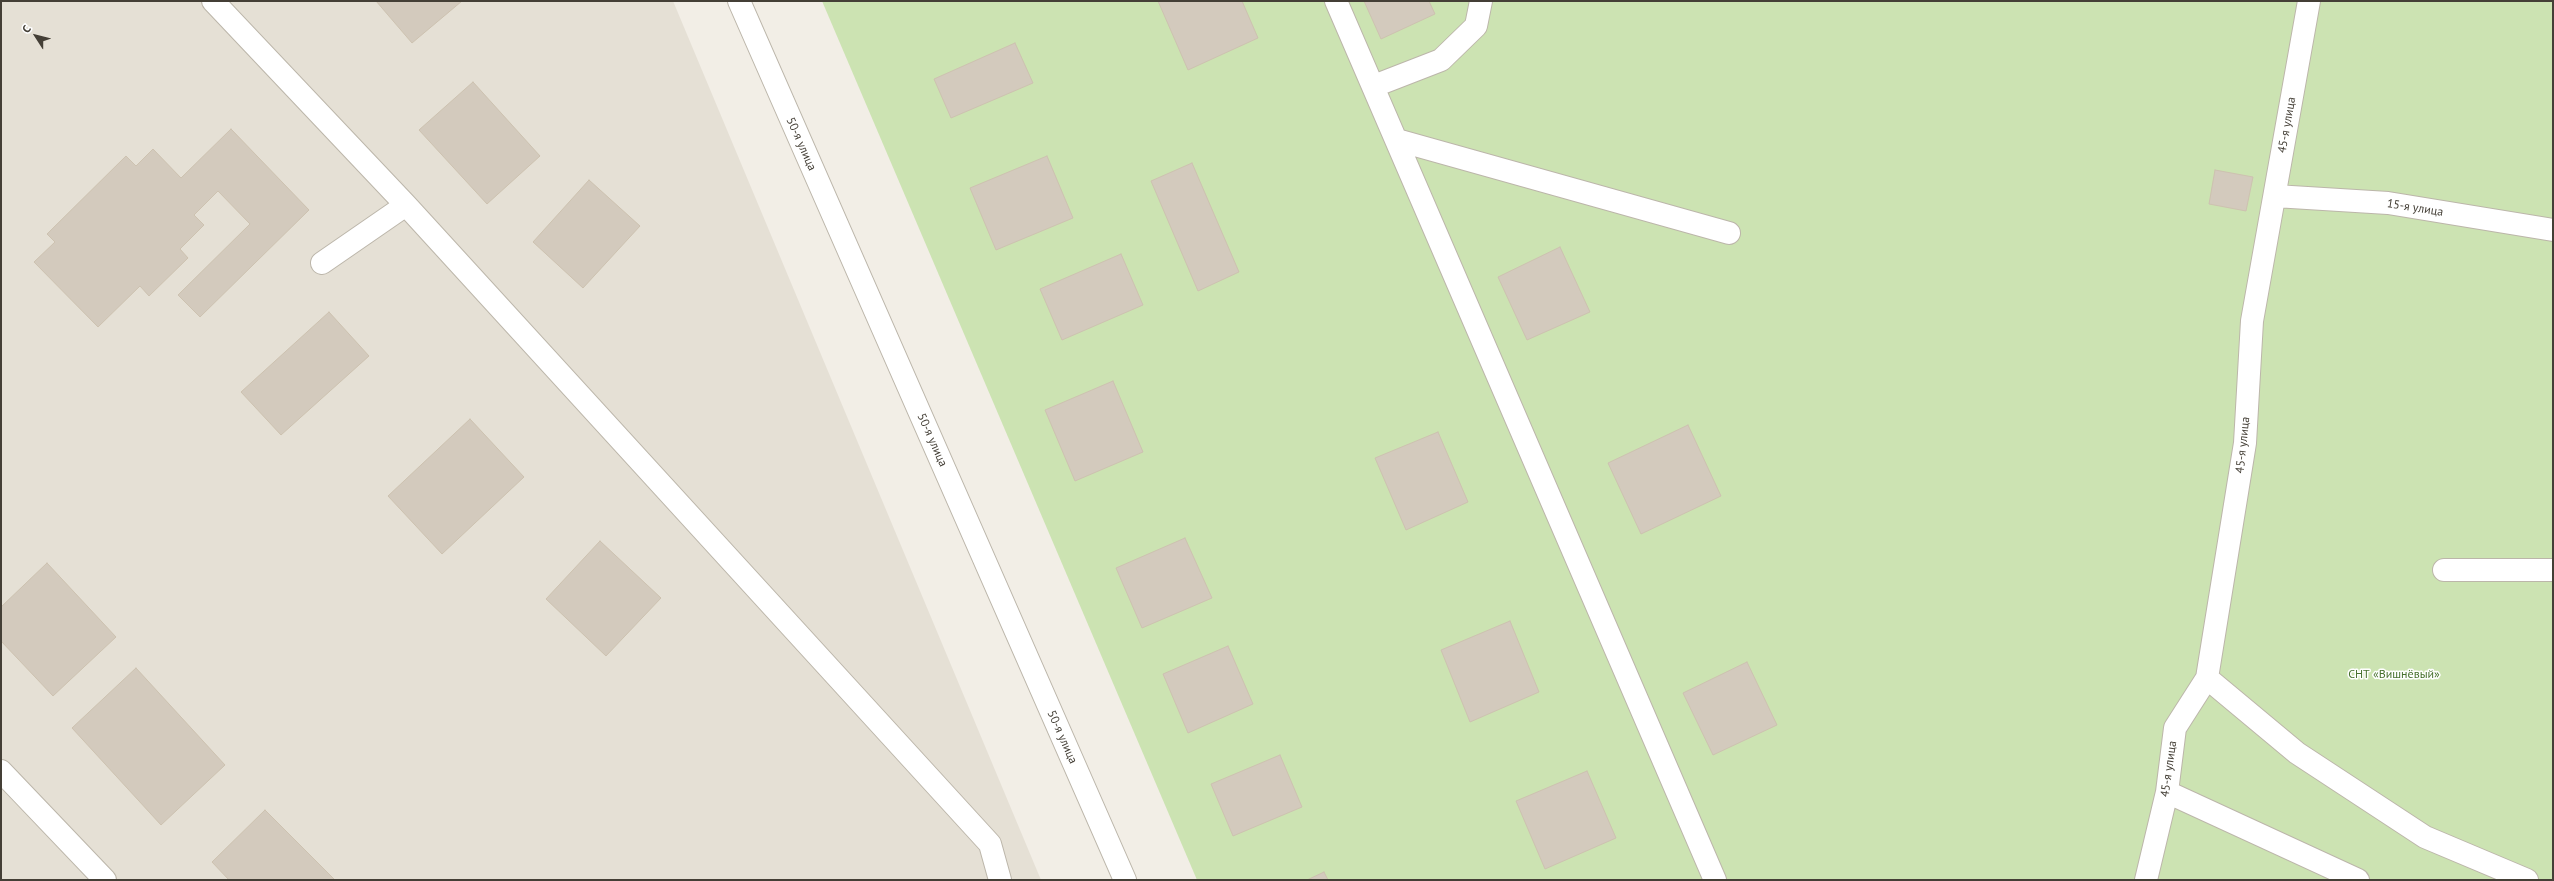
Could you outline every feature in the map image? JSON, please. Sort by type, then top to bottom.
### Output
[{"type":"street","points":[[213,1],[406,206],[990,844],[1000,880]]},
{"type":"street","name":"50-я улица","points":[[739,1],[1125,880]]},
{"type":"street","points":[[1336,1],[1716,880]]},
{"type":"street","points":[[1374,86],[1441,60],[1476,26],[1481,1]]},
{"type":"street","name":"45-я улица","points":[[2146,880],[2167,792],[2175,728],[2207,678],[2245,443],[2252,321],[2309,1]]},
{"type":"street","points":[[1397,140],[1729,233]]},
{"type":"street","name":"15-я улица","points":[[2275,196],[2388,203],[2553,230]]},
{"type":"street","points":[[322,264],[406,206]]},
{"type":"street","points":[[2444,570],[2553,570]]},
{"type":"street","points":[[2207,678],[2297,753],[2425,837],[2527,880]]},
{"type":"street","points":[[1,771],[105,880]]},
{"type":"street","points":[[2167,792],[2358,880]]},
{"type":"shaded area","points":[[1,1],[673,1],[1041,880],[1,880]]},
{"type":"green space","name":"СНТ «Вишнёвый»","points":[[822,1],[2553,1],[2553,880],[1197,880]]},
{"type":"building","points":[[376,1],[462,1],[412,43]]},
{"type":"building","points":[[1158,1],[1242,1],[1258,38],[1188,70]]},
{"type":"building","points":[[1364,1],[1429,1],[1435,14],[1381,39]]},
{"type":"building","points":[[1015,43],[1033,83],[951,118],[934,79]]},
{"type":"building","points":[[473,82],[540,156],[487,204],[419,130]]},
{"type":"building","points":[[231,129],[309,210],[200,317],[178,295],[250,224],[218,191],[194,215],[204,225],[180,249],[188,258],[149,296],[140,286],[98,327],[34,262],[55,242],[47,234],[126,156],[136,166],[153,149],[181,178]]},
{"type":"building","points":[[1047,156],[1073,218],[996,250],[970,188]]},
{"type":"building","points":[[1192,163],[1239,272],[1198,291],[1151,181]]},
{"type":"building","points":[[2215,170],[2253,177],[2246,211],[2209,204]]},
{"type":"building","points":[[589,180],[640,226],[583,288],[533,242]]},
{"type":"building","points":[[1560,247],[1590,312],[1527,340],[1498,277]]},
{"type":"building","points":[[1121,254],[1143,305],[1062,340],[1040,289]]},
{"type":"building","points":[[329,312],[369,356],[281,435],[241,392]]},
{"type":"building","points":[[1113,381],[1143,452],[1075,481],[1045,410]]},
{"type":"building","points":[[470,419],[524,477],[442,554],[388,496]]},
{"type":"building","points":[[1688,425],[1721,496],[1641,534],[1608,463]]},
{"type":"building","points":[[1438,432],[1468,502],[1406,530],[1375,458]]},
{"type":"building","points":[[1185,538],[1212,598],[1142,628],[1116,568]]},
{"type":"building","points":[[600,541],[661,598],[606,656],[546,599]]},
{"type":"building","points":[[47,563],[116,637],[53,696],[1,641],[1,607]]},
{"type":"building","points":[[1510,621],[1539,692],[1470,722],[1441,650]]},
{"type":"building","points":[[1228,646],[1253,704],[1188,733],[1163,674]]},
{"type":"building","points":[[1747,662],[1777,725],[1713,755],[1683,693]]},
{"type":"building","points":[[136,668],[225,765],[161,825],[72,728]]},
{"type":"building","points":[[1280,755],[1302,807],[1233,836],[1211,784]]},
{"type":"building","points":[[1587,771],[1616,838],[1545,869],[1516,801]]},
{"type":"building","points":[[265,810],[335,880],[229,880],[212,862]]},
{"type":"building","points":[[1324,872],[1328,880],[1307,880]]}]
